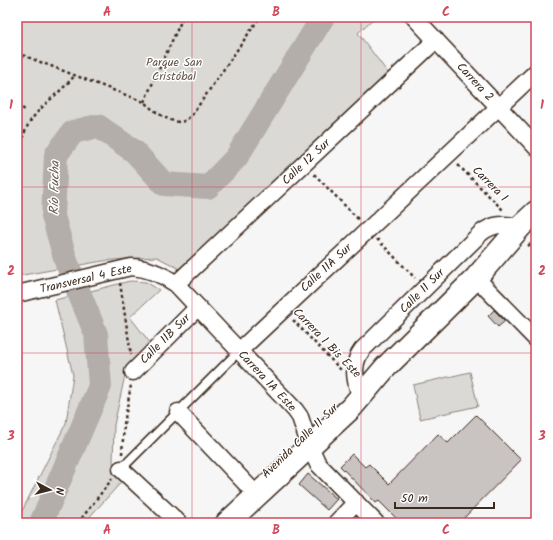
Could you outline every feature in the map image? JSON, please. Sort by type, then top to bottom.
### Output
[{"type":"main road","name":"Avenida Calle 11 Sur","points":[[223,523],[252,490],[308,441],[351,408],[385,368],[528,228],[536,212]]},
{"type":"main road","name":"Avenida Calle 11 Sur","points":[[227,523],[308,441],[342,400],[385,368]]},
{"type":"street","name":"Carrera 2","points":[[414,17],[536,147]]},
{"type":"street","name":"Calle 12 Sur","points":[[176,284],[436,40]]},
{"type":"street","name":"Calle 11A Sur","points":[[239,351],[536,72]]},
{"type":"street","name":"Calle 11 Sur","points":[[358,389],[354,376],[358,355],[481,233],[500,224],[528,228]]},
{"type":"street","name":"Transversal 4 Este","points":[[17,294],[132,267],[144,268],[164,275],[176,284]]},
{"type":"street","points":[[476,278],[536,339]]},
{"type":"street","name":"Carrera 1A Este","points":[[176,284],[298,413],[318,464],[376,523]]},
{"type":"street","name":"Calle 11B Sur","points":[[133,372],[198,307]]},
{"type":"street","points":[[178,412],[252,490]]},
{"type":"street","points":[[121,469],[179,523]]},
{"type":"street","points":[[336,523],[356,502]]},
{"type":"lane","name":"Calle 11A Sur","points":[[121,469],[239,351]]},
{"type":"path","points":[[144,102],[183,17]]},
{"type":"path","points":[[17,53],[144,102],[154,111],[177,122],[183,122],[260,17]]},
{"type":"path","points":[[17,234],[20,223],[18,179],[26,127],[35,115],[63,90],[75,75]]},
{"type":"path","points":[[17,105],[25,110]]},
{"type":"path","name":"Carrera 1","points":[[448,155],[528,228]]},
{"type":"path","points":[[78,523],[121,469],[124,424],[133,372],[118,270]]},
{"type":"path","name":"Carrera 1 Bis Este","points":[[283,309],[358,389]]},
{"type":"green space","name":"Parque San Cristóbal","points":[[17,17],[375,17],[358,33],[388,73],[180,269],[157,257],[103,261],[17,276]]},
{"type":"green space","points":[[130,281],[146,282],[159,290],[130,317],[151,344],[126,371],[114,425],[113,463],[126,477],[84,523],[17,523],[17,514],[22,511],[66,423],[73,375],[55,300]]},
{"type":"green space","points":[[470,372],[478,406],[420,419],[413,385]]},
{"type":"building","points":[[494,310],[505,321],[498,327],[488,316]]},
{"type":"building","points":[[476,415],[521,460],[459,523],[401,523],[379,501],[376,503],[340,466],[352,454],[365,467],[369,464],[389,484],[438,434],[448,443]]},
{"type":"building","points":[[308,474],[337,499],[327,510],[299,485]]},
{"type":"waterway","name":"Río Fucha","points":[[41,523],[100,386],[96,334],[66,261],[53,216],[56,155],[73,132],[98,126],[135,152],[164,184],[208,187],[236,158],[323,17]]}]
